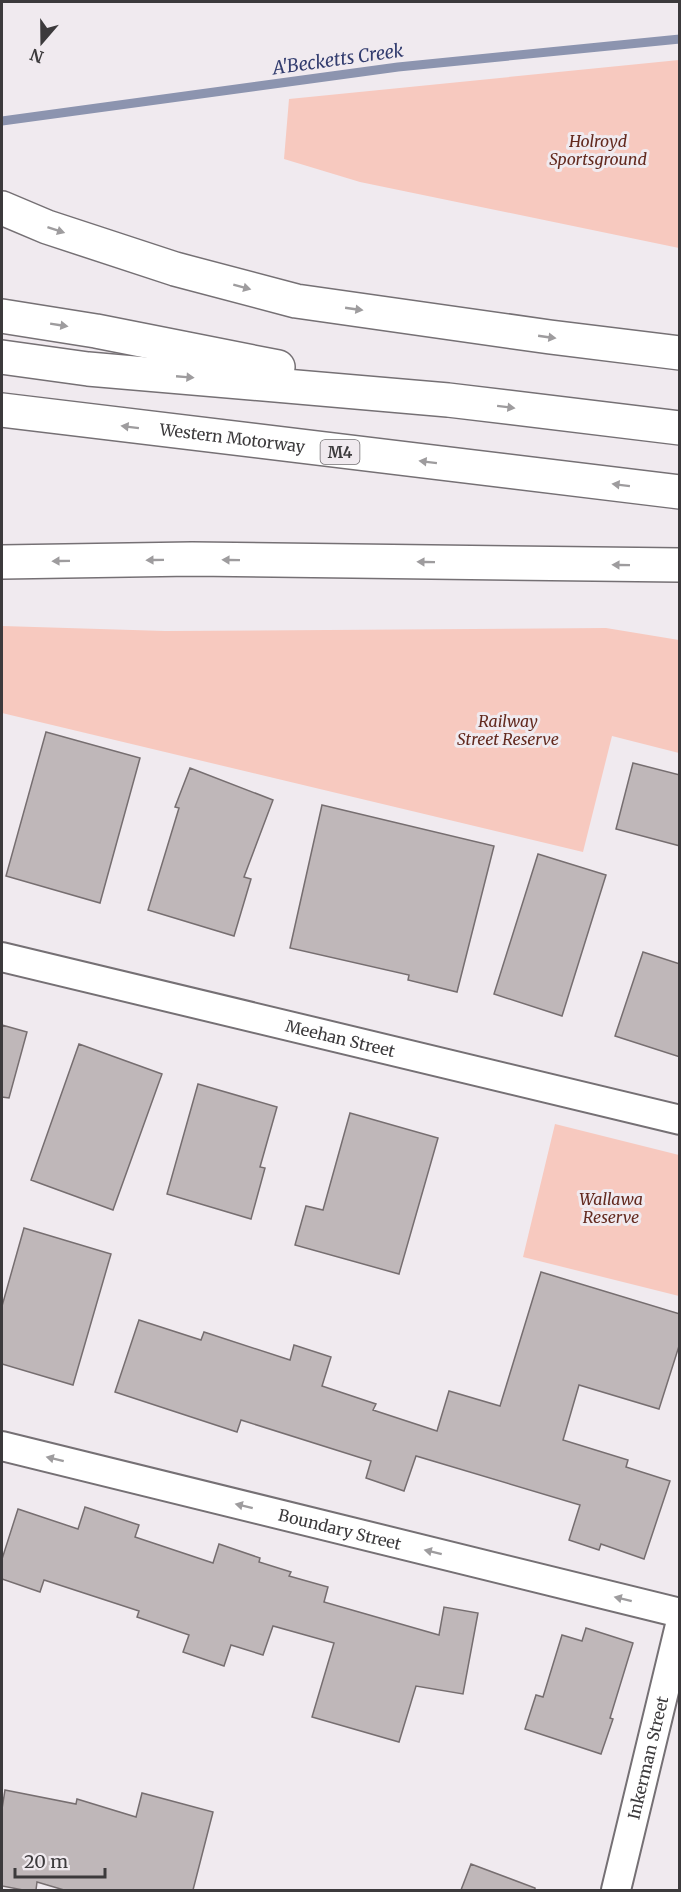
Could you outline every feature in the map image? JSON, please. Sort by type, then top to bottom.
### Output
[{"type":"highway","points":[[2,208],[47,227],[175,269],[296,301],[680,353]]},
{"type":"highway","points":[[2,316],[96,331],[447,400]]},
{"type":"highway","points":[[2,357],[88,369],[447,400],[680,428]]},
{"type":"highway","name":"Western Motorway","points":[[2,410],[680,492]]},
{"type":"highway","points":[[2,562],[192,559],[680,565]]},
{"type":"street","name":"Meehan Street","points":[[2,957],[680,1120]]},
{"type":"street","name":"Boundary Street","points":[[2,1446],[680,1612]]},
{"type":"street","name":"Inkerman Street","points":[[616,1890],[680,1624]]},
{"type":"green space","name":"Holroyd Sportsground","points":[[679,60],[679,248],[360,182],[284,159],[289,99]]},
{"type":"green space","name":"Railway Street Reserve","points":[[2,626],[165,631],[606,628],[679,640],[679,753],[612,736],[583,852],[2,713]]},
{"type":"green space","name":"Wallawa Reserve","points":[[555,1124],[679,1155],[679,1296],[523,1257]]},
{"type":"building","points":[[46,732],[140,758],[100,903],[6,876]]},
{"type":"building","points":[[633,763],[680,775],[680,846],[616,829]]},
{"type":"building","points":[[190,768],[273,800],[244,877],[251,879],[234,936],[148,910],[179,808],[175,807]]},
{"type":"building","points":[[322,805],[494,846],[457,992],[408,980],[409,975],[290,948]]},
{"type":"building","points":[[538,854],[606,875],[562,1016],[494,994]]},
{"type":"building","points":[[643,952],[680,964],[680,1057],[615,1036]]},
{"type":"building","points":[[2,1025],[27,1032],[9,1098],[2,1097]]},
{"type":"building","points":[[79,1044],[162,1074],[113,1210],[31,1180]]},
{"type":"building","points":[[198,1084],[277,1107],[260,1167],[265,1168],[251,1219],[167,1194]]},
{"type":"building","points":[[350,1113],[438,1138],[399,1274],[295,1245],[306,1206],[323,1210]]},
{"type":"building","points":[[24,1228],[111,1254],[73,1385],[2,1364],[2,1306]]},
{"type":"building","points":[[541,1272],[680,1314],[680,1343],[659,1409],[579,1385],[563,1440],[628,1460],[626,1467],[670,1481],[644,1559],[601,1544],[599,1550],[569,1540],[580,1505],[416,1456],[404,1491],[366,1478],[371,1461],[241,1420],[237,1432],[115,1392],[139,1320],[201,1340],[204,1332],[290,1360],[294,1345],[331,1357],[322,1386],[376,1404],[373,1410],[437,1431],[449,1391],[500,1406]]},
{"type":"building","points":[[85,1507],[139,1525],[135,1537],[213,1563],[219,1544],[260,1558],[259,1562],[291,1572],[289,1576],[328,1587],[324,1602],[439,1635],[444,1607],[478,1613],[463,1694],[416,1686],[399,1742],[312,1717],[334,1643],[273,1626],[263,1655],[231,1645],[224,1666],[183,1652],[189,1635],[137,1617],[139,1611],[44,1580],[40,1592],[2,1579],[2,1559],[18,1509],[78,1529]]},
{"type":"building","points":[[586,1628],[633,1643],[610,1718],[613,1719],[601,1754],[525,1729],[536,1695],[543,1697],[562,1635],[582,1641]]},
{"type":"building","points":[[5,1790],[76,1804],[77,1799],[136,1817],[142,1793],[213,1812],[193,1890],[64,1890],[37,1882],[36,1890],[2,1886],[2,1809]]},
{"type":"building","points":[[471,1864],[535,1888],[535,1890],[461,1890]]},
{"type":"waterway","name":"A'Becketts Creek","points":[[2,121],[398,67],[680,39]]}]
